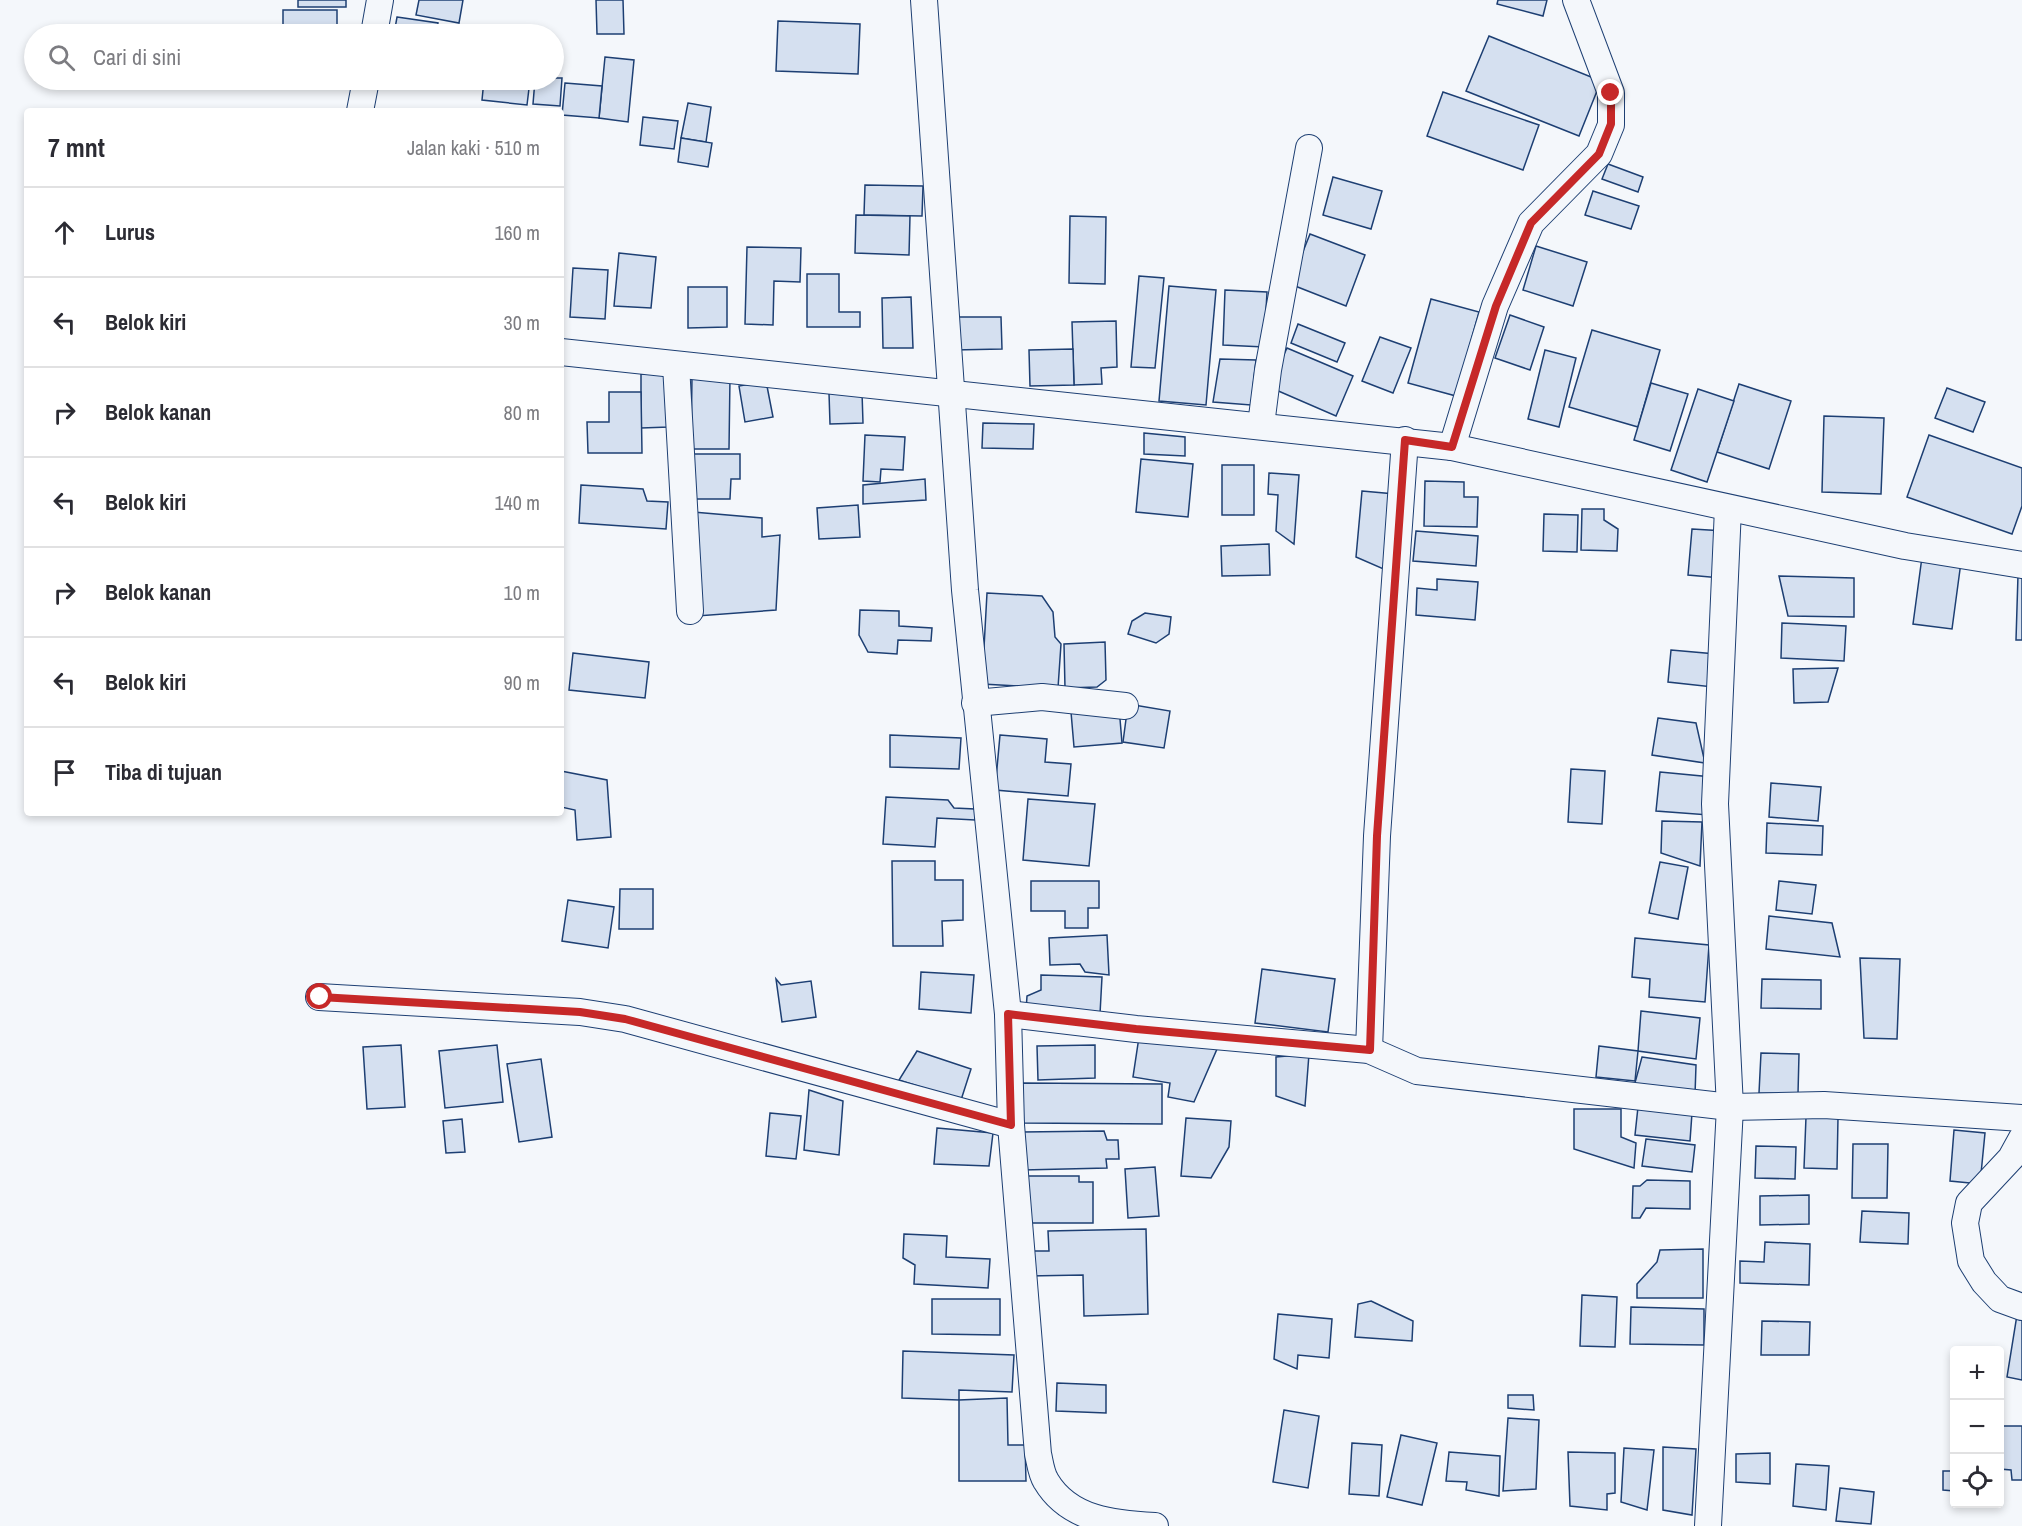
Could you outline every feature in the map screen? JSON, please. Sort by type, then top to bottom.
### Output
[{"type":"street","points":[[376,24],[380,0]]},
{"type":"street","points":[[924,0],[975,703],[1008,1014],[1011,1125],[1036,1442],[1045,1480],[1062,1501],[1082,1513],[1119,1524],[1155,1526]]},
{"type":"street","points":[[1452,447],[1496,306],[1531,223],[1599,154],[1611,124],[1611,93],[1576,0]]},
{"type":"street","points":[[361,108],[364,90]]},
{"type":"street","points":[[1261,425],[1268,370],[1309,148]]},
{"type":"street","points":[[564,352],[1405,440],[1452,447],[1905,546],[2022,565]]},
{"type":"street","points":[[676,365],[690,611]]},
{"type":"street","points":[[1370,1050],[1377,836],[1405,440]]},
{"type":"street","points":[[1708,1526],[1730,1107],[1715,804],[1728,508]]},
{"type":"street","points":[[975,703],[1042,697],[1125,706]]},
{"type":"street","points":[[320,997],[580,1012],[625,1019],[1011,1125]]},
{"type":"street","points":[[1008,1014],[1136,1029],[1370,1050],[1417,1071],[1730,1107],[1824,1105],[2022,1118]]},
{"type":"street","points":[[2022,1138],[2012,1158],[1969,1203],[1965,1223],[1971,1261],[1984,1282],[2000,1299],[2022,1307]]},
{"type":"building","points":[[298,0],[346,0],[346,7],[298,7]]},
{"type":"building","points":[[419,0],[463,0],[459,23],[416,15]]},
{"type":"building","points":[[596,0],[623,0],[624,34],[597,34]]},
{"type":"building","points":[[1498,0],[1547,0],[1543,16],[1497,4]]},
{"type":"building","points":[[283,10],[337,10],[337,24],[283,24]]},
{"type":"building","points":[[397,17],[438,23],[438,24],[396,24]]},
{"type":"building","points":[[778,21],[860,24],[858,74],[776,71]]},
{"type":"building","points":[[1489,36],[1601,81],[1579,136],[1466,91]]},
{"type":"building","points":[[605,57],[634,60],[628,122],[599,118]]},
{"type":"building","points":[[565,83],[602,86],[599,118],[564,115]]},
{"type":"building","points":[[483,90],[529,90],[527,105],[482,100]]},
{"type":"building","points":[[534,90],[561,90],[560,106],[533,104]]},
{"type":"building","points":[[1443,92],[1539,125],[1523,170],[1427,136]]},
{"type":"building","points":[[688,103],[711,107],[706,142],[681,138]]},
{"type":"building","points":[[643,117],[678,121],[674,149],[640,145]]},
{"type":"building","points":[[681,138],[712,143],[708,167],[678,162]]},
{"type":"building","points":[[1608,164],[1643,177],[1638,192],[1602,179]]},
{"type":"building","points":[[1333,177],[1382,191],[1371,229],[1323,215]]},
{"type":"building","points":[[865,185],[923,186],[922,216],[864,215]]},
{"type":"building","points":[[1593,191],[1639,206],[1631,229],[1585,215]]},
{"type":"building","points":[[856,215],[910,216],[909,255],[855,253]]},
{"type":"building","points":[[1070,216],[1106,217],[1105,284],[1069,283]]},
{"type":"building","points":[[1310,234],[1365,255],[1346,306],[1290,284]]},
{"type":"building","points":[[1536,246],[1587,262],[1573,306],[1523,290]]},
{"type":"building","points":[[747,247],[801,248],[800,282],[774,281],[773,325],[745,324]]},
{"type":"building","points":[[619,253],[656,257],[651,308],[614,306]]},
{"type":"building","points":[[573,268],[608,270],[605,319],[570,317]]},
{"type":"building","points":[[807,274],[839,274],[839,312],[860,312],[860,327],[807,327]]},
{"type":"building","points":[[1139,276],[1164,278],[1155,368],[1131,367]]},
{"type":"building","points":[[1169,286],[1216,290],[1206,405],[1159,401]]},
{"type":"building","points":[[688,287],[727,287],[727,327],[688,328]]},
{"type":"building","points":[[1225,290],[1267,292],[1264,347],[1223,345]]},
{"type":"building","points":[[911,297],[913,348],[883,348],[882,298]]},
{"type":"building","points":[[1431,299],[1479,312],[1456,396],[1408,383]]},
{"type":"building","points":[[1510,315],[1544,327],[1530,370],[1495,358]]},
{"type":"building","points":[[953,317],[1001,317],[1002,349],[954,350]]},
{"type":"building","points":[[1116,321],[1117,367],[1101,368],[1102,384],[1074,385],[1072,322]]},
{"type":"building","points":[[1298,324],[1345,343],[1337,362],[1291,343]]},
{"type":"building","points":[[1592,330],[1660,350],[1638,427],[1569,407]]},
{"type":"building","points":[[1380,337],[1411,348],[1393,393],[1362,381]]},
{"type":"building","points":[[1287,348],[1353,376],[1336,416],[1269,387]]},
{"type":"building","points":[[1073,349],[1074,385],[1030,386],[1029,350]]},
{"type":"building","points":[[1545,350],[1576,358],[1559,427],[1528,419]]},
{"type":"building","points":[[1220,359],[1256,360],[1251,405],[1213,402]]},
{"type":"building","points":[[641,374],[669,374],[669,427],[641,428]]},
{"type":"building","points":[[692,376],[730,377],[729,449],[691,449]]},
{"type":"building","points":[[766,381],[773,417],[745,422],[739,386]]},
{"type":"building","points":[[1651,383],[1688,394],[1670,451],[1634,440]]},
{"type":"building","points":[[1739,384],[1791,401],[1769,469],[1717,452]]},
{"type":"building","points":[[1947,388],[1985,402],[1973,432],[1935,418]]},
{"type":"building","points":[[1698,389],[1734,401],[1707,482],[1671,470]]},
{"type":"building","points":[[609,392],[641,392],[642,453],[588,453],[587,422],[609,422]]},
{"type":"building","points":[[862,392],[863,423],[830,424],[829,393]]},
{"type":"building","points":[[1824,416],[1884,418],[1881,494],[1822,492]]},
{"type":"building","points":[[983,423],[1034,424],[1033,449],[982,448]]},
{"type":"building","points":[[1144,433],[1185,437],[1185,456],[1144,454]]},
{"type":"building","points":[[865,435],[905,437],[903,470],[881,469],[880,482],[863,481]]},
{"type":"building","points":[[1929,435],[2022,468],[2022,506],[2012,534],[1907,497]]},
{"type":"building","points":[[688,454],[740,454],[740,479],[731,479],[730,499],[688,499]]},
{"type":"building","points":[[1141,459],[1193,464],[1188,517],[1136,512]]},
{"type":"building","points":[[1222,465],[1254,465],[1254,515],[1222,515]]},
{"type":"building","points":[[1269,473],[1299,475],[1294,544],[1276,531],[1278,495],[1268,494]]},
{"type":"building","points":[[925,479],[926,500],[863,504],[863,485]]},
{"type":"building","points":[[1425,481],[1464,482],[1464,497],[1478,497],[1477,527],[1424,526]]},
{"type":"building","points":[[581,485],[643,489],[647,501],[668,502],[666,529],[579,523]]},
{"type":"building","points":[[1362,491],[1395,494],[1388,571],[1356,557]]},
{"type":"building","points":[[858,505],[860,537],[819,539],[817,508]]},
{"type":"building","points":[[1582,509],[1604,509],[1604,520],[1618,529],[1617,551],[1581,550]]},
{"type":"building","points":[[693,512],[762,518],[762,537],[780,535],[776,610],[697,616]]},
{"type":"building","points":[[1544,514],[1578,515],[1577,552],[1543,551]]},
{"type":"building","points":[[1692,529],[1725,531],[1721,578],[1688,575]]},
{"type":"building","points":[[1416,531],[1478,536],[1476,566],[1413,561]]},
{"type":"building","points":[[1269,544],[1270,575],[1222,576],[1221,546]]},
{"type":"building","points":[[1922,557],[1961,562],[1952,629],[1913,624]]},
{"type":"building","points":[[2018,575],[2022,575],[2022,640],[2016,640]]},
{"type":"building","points":[[1779,576],[1854,578],[1854,617],[1788,616]]},
{"type":"building","points":[[1437,579],[1478,582],[1475,620],[1416,615],[1417,588],[1437,590]]},
{"type":"building","points":[[987,593],[1042,596],[1053,612],[1055,637],[1061,644],[1058,688],[982,684]]},
{"type":"building","points":[[860,610],[899,611],[899,626],[932,628],[931,641],[898,640],[897,654],[868,652],[859,635]]},
{"type":"building","points":[[1145,613],[1171,617],[1169,634],[1156,643],[1128,634],[1132,621]]},
{"type":"building","points":[[1782,623],[1846,626],[1844,661],[1781,658]]},
{"type":"building","points":[[1105,642],[1106,680],[1097,687],[1065,688],[1064,644]]},
{"type":"building","points":[[1671,650],[1716,654],[1713,687],[1668,682]]},
{"type":"building","points":[[573,653],[649,662],[645,698],[569,690]]},
{"type":"building","points":[[1838,668],[1828,702],[1794,703],[1793,669]]},
{"type":"building","points":[[1128,704],[1170,711],[1164,748],[1123,742]]},
{"type":"building","points":[[1119,707],[1122,743],[1074,747],[1071,712]]},
{"type":"building","points":[[1658,718],[1696,723],[1705,763],[1652,755]]},
{"type":"building","points":[[890,735],[961,738],[959,769],[890,767]]},
{"type":"building","points":[[1000,735],[1047,739],[1045,762],[1071,764],[1068,796],[995,790]]},
{"type":"building","points":[[1571,769],[1605,771],[1602,824],[1568,822]]},
{"type":"building","points":[[564,772],[607,780],[611,837],[577,840],[575,810],[564,808]]},
{"type":"building","points":[[1660,772],[1712,777],[1709,815],[1656,811]]},
{"type":"building","points":[[1771,783],[1821,787],[1818,821],[1769,817]]},
{"type":"building","points":[[886,797],[948,800],[954,808],[975,809],[975,820],[937,818],[935,847],[883,844]]},
{"type":"building","points":[[1028,799],[1095,804],[1089,866],[1023,860]]},
{"type":"building","points":[[1662,821],[1702,822],[1700,866],[1661,853]]},
{"type":"building","points":[[1767,823],[1823,826],[1822,855],[1766,853]]},
{"type":"building","points":[[892,861],[935,861],[935,880],[963,880],[963,920],[942,921],[943,946],[893,946]]},
{"type":"building","points":[[1660,862],[1688,867],[1678,919],[1649,913]]},
{"type":"building","points":[[1031,881],[1099,881],[1099,908],[1088,908],[1088,928],[1065,928],[1065,911],[1031,911]]},
{"type":"building","points":[[1779,881],[1816,885],[1812,914],[1776,910]]},
{"type":"building","points":[[620,889],[653,889],[653,929],[619,929]]},
{"type":"building","points":[[568,900],[614,907],[608,948],[562,941]]},
{"type":"building","points":[[1769,916],[1832,923],[1840,957],[1766,949]]},
{"type":"building","points":[[1107,935],[1109,975],[1085,972],[1080,964],[1050,965],[1049,938]]},
{"type":"building","points":[[1635,938],[1709,945],[1705,1002],[1649,997],[1650,979],[1632,977]]},
{"type":"building","points":[[1860,958],[1900,959],[1897,1039],[1864,1038]]},
{"type":"building","points":[[1262,969],[1335,979],[1328,1032],[1255,1023]]},
{"type":"building","points":[[921,972],[974,975],[971,1013],[919,1009]]},
{"type":"building","points":[[1041,975],[1102,977],[1100,1014],[1026,1011],[1027,996],[1041,990]]},
{"type":"building","points":[[776,979],[781,985],[811,981],[816,1017],[782,1022]]},
{"type":"building","points":[[1762,979],[1821,980],[1821,1009],[1761,1008]]},
{"type":"building","points":[[1641,1011],[1700,1018],[1696,1059],[1638,1051]]},
{"type":"building","points":[[1139,1037],[1217,1049],[1194,1102],[1168,1097],[1170,1083],[1133,1077]]},
{"type":"building","points":[[401,1045],[405,1107],[367,1109],[363,1047]]},
{"type":"building","points":[[497,1045],[503,1102],[445,1108],[439,1051]]},
{"type":"building","points":[[1095,1045],[1095,1078],[1038,1080],[1037,1046]]},
{"type":"building","points":[[1599,1046],[1638,1051],[1635,1081],[1596,1077]]},
{"type":"building","points":[[917,1051],[971,1069],[961,1100],[899,1080]]},
{"type":"building","points":[[1761,1053],[1799,1054],[1798,1094],[1759,1093]]},
{"type":"building","points":[[1309,1054],[1305,1106],[1276,1096],[1276,1057]]},
{"type":"building","points":[[1642,1057],[1696,1065],[1695,1095],[1633,1090]]},
{"type":"building","points":[[541,1059],[552,1137],[519,1142],[507,1064]]},
{"type":"building","points":[[1022,1083],[1162,1084],[1162,1124],[1022,1123]]},
{"type":"building","points":[[809,1090],[843,1101],[839,1155],[804,1150]]},
{"type":"building","points":[[1638,1107],[1692,1113],[1690,1141],[1635,1135]]},
{"type":"building","points":[[1574,1109],[1621,1109],[1621,1137],[1636,1143],[1634,1168],[1574,1149]]},
{"type":"building","points":[[770,1113],[801,1116],[796,1159],[766,1156]]},
{"type":"building","points":[[1806,1117],[1838,1118],[1837,1169],[1804,1168]]},
{"type":"building","points":[[1186,1118],[1231,1121],[1229,1147],[1211,1178],[1181,1176]]},
{"type":"building","points":[[462,1119],[465,1152],[446,1153],[443,1121]]},
{"type":"building","points":[[937,1128],[993,1133],[989,1166],[934,1164]]},
{"type":"building","points":[[1954,1130],[1985,1133],[1980,1184],[1950,1181]]},
{"type":"building","points":[[1104,1131],[1107,1140],[1118,1140],[1119,1159],[1106,1159],[1107,1168],[1023,1170],[1022,1132]]},
{"type":"building","points":[[1646,1139],[1695,1145],[1692,1172],[1642,1166]]},
{"type":"building","points":[[1853,1144],[1888,1144],[1887,1198],[1852,1198]]},
{"type":"building","points":[[1756,1146],[1796,1147],[1795,1179],[1755,1178]]},
{"type":"building","points":[[1155,1167],[1159,1216],[1128,1218],[1125,1169]]},
{"type":"building","points":[[1027,1176],[1079,1176],[1079,1182],[1093,1182],[1093,1223],[1027,1223]]},
{"type":"building","points":[[1647,1180],[1690,1181],[1690,1209],[1646,1208],[1640,1218],[1632,1218],[1633,1186],[1640,1186]]},
{"type":"building","points":[[1809,1195],[1809,1224],[1760,1225],[1760,1196]]},
{"type":"building","points":[[1862,1211],[1909,1213],[1908,1244],[1860,1242]]},
{"type":"building","points":[[1146,1229],[1148,1314],[1084,1316],[1083,1275],[1028,1276],[1027,1251],[1049,1251],[1048,1231]]},
{"type":"building","points":[[904,1234],[947,1236],[946,1257],[990,1259],[988,1288],[914,1284],[915,1265],[903,1258]]},
{"type":"building","points":[[1765,1242],[1810,1244],[1809,1285],[1740,1283],[1740,1261],[1764,1262]]},
{"type":"building","points":[[1703,1249],[1703,1298],[1637,1298],[1637,1284],[1657,1262],[1660,1250]]},
{"type":"building","points":[[1582,1295],[1617,1297],[1615,1347],[1580,1346]]},
{"type":"building","points":[[932,1299],[1000,1299],[1000,1335],[932,1334]]},
{"type":"building","points":[[1371,1301],[1413,1321],[1412,1341],[1355,1337],[1358,1304]]},
{"type":"building","points":[[1631,1307],[1704,1309],[1704,1345],[1630,1344]]},
{"type":"building","points":[[1278,1314],[1332,1319],[1329,1358],[1298,1355],[1297,1369],[1274,1359]]},
{"type":"building","points":[[2017,1315],[2022,1316],[2022,1380],[2007,1377]]},
{"type":"building","points":[[1762,1321],[1810,1322],[1809,1355],[1761,1355]]},
{"type":"building","points":[[903,1351],[1014,1355],[1012,1392],[959,1390],[959,1400],[902,1398]]},
{"type":"building","points":[[1057,1383],[1106,1385],[1106,1413],[1056,1411]]},
{"type":"building","points":[[1508,1395],[1533,1395],[1534,1410],[1508,1408]]},
{"type":"building","points":[[1007,1398],[1008,1445],[1025,1445],[1026,1481],[959,1481],[959,1400]]},
{"type":"building","points":[[1284,1410],[1319,1416],[1308,1488],[1273,1482]]},
{"type":"building","points":[[1508,1418],[1539,1420],[1536,1489],[1503,1491]]},
{"type":"building","points":[[2004,1426],[2022,1426],[2022,1480],[2012,1480],[2011,1470],[2004,1469]]},
{"type":"building","points":[[1401,1435],[1437,1443],[1422,1505],[1387,1497]]},
{"type":"building","points":[[1352,1443],[1382,1445],[1379,1496],[1349,1494]]},
{"type":"building","points":[[1663,1447],[1696,1449],[1692,1515],[1663,1510]]},
{"type":"building","points":[[1624,1448],[1654,1450],[1647,1510],[1621,1502]]},
{"type":"building","points":[[1449,1452],[1500,1456],[1499,1496],[1466,1490],[1467,1482],[1446,1481]]},
{"type":"building","points":[[1568,1452],[1615,1453],[1615,1493],[1607,1494],[1607,1510],[1570,1506]]},
{"type":"building","points":[[1770,1453],[1770,1484],[1736,1482],[1736,1454]]},
{"type":"building","points":[[1796,1464],[1829,1466],[1826,1510],[1793,1506]]},
{"type":"building","points":[[1943,1471],[1950,1471],[1950,1491],[1943,1490]]},
{"type":"building","points":[[1840,1488],[1874,1492],[1871,1524],[1836,1521]]},
{"type":"route","points":[[320,997],[511,1010],[580,1012],[625,1019],[1011,1125],[1008,1014],[1136,1029],[1370,1050],[1377,836],[1405,440],[1452,447],[1496,306],[1531,223],[1599,154],[1611,124],[1611,93]]}]
